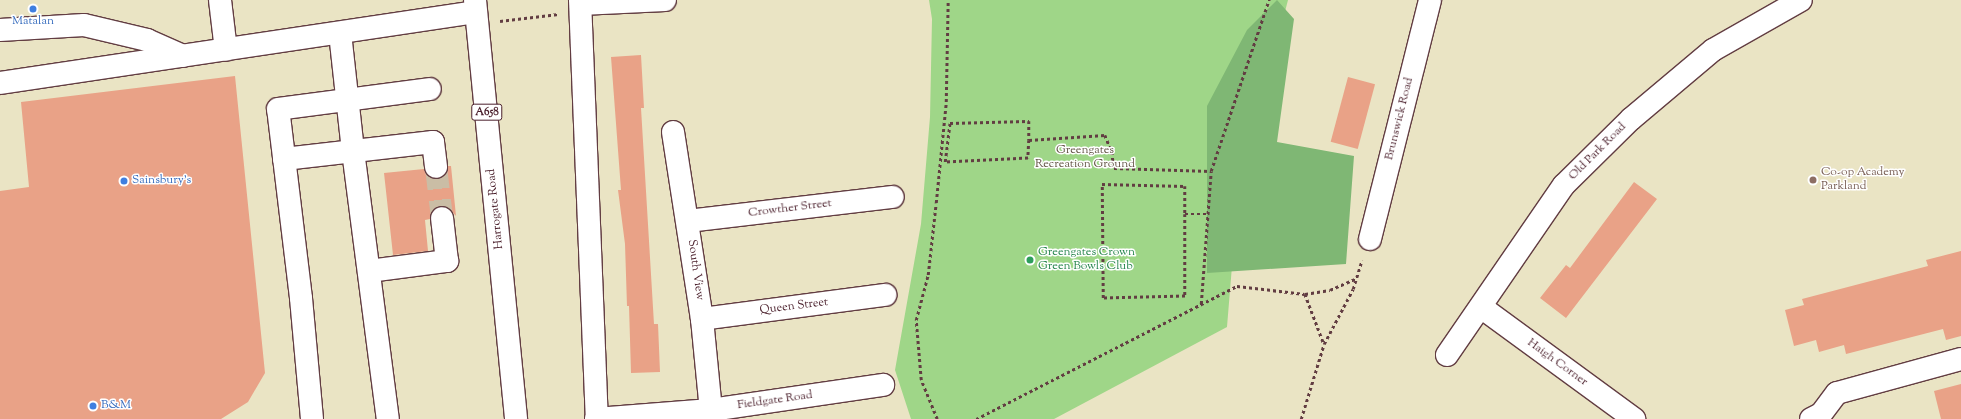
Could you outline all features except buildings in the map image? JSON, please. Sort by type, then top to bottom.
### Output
[{"type":"main road","points":[[220,0],[226,50]]},
{"type":"main road","points":[[596,419],[581,5],[665,0]]},
{"type":"main road","name":"Brunswick Road","points":[[1370,239],[1430,0]]},
{"type":"main road","name":"Old Park Road","points":[[1447,355],[1564,185],[1631,119],[1713,50],[1800,0]]},
{"type":"main road","points":[[0,83],[477,12]]},
{"type":"main road","name":"Harrogate Road","points":[[477,12],[516,419]]},
{"type":"main road","points":[[0,30],[84,25],[147,40],[183,56]]},
{"type":"main road","points":[[340,33],[353,151],[388,419]]},
{"type":"main road","points":[[312,419],[278,109],[347,98],[430,89]]},
{"type":"main road","name":"South View","points":[[673,132],[702,319],[711,410]]},
{"type":"main road","points":[[284,159],[433,142],[436,167]]},
{"type":"main road","name":"Crowther Street","points":[[688,221],[893,197]]},
{"type":"main road","points":[[369,270],[447,261],[442,218]]},
{"type":"main road","name":"Queen Street","points":[[702,319],[885,295]]},
{"type":"main road","name":"Haigh Corner","points":[[1480,307],[1634,419]]},
{"type":"main road","points":[[1811,419],[1821,414],[1837,393],[1961,359]]},
{"type":"main road","name":"Fieldgate Road","points":[[596,419],[711,410],[883,385]]},
{"type":"path","points":[[937,419],[921,380],[916,320],[928,275],[936,203],[946,102],[948,0]]},
{"type":"path","points":[[1201,304],[1211,171],[1269,0]]},
{"type":"path","points":[[477,12],[581,5]]},
{"type":"path","points":[[1029,121],[1029,140],[1028,158],[945,162],[950,123],[1029,121]]},
{"type":"path","points":[[1029,140],[1105,135],[1112,152],[1114,168],[1211,171]]},
{"type":"path","points":[[1102,184],[1185,186],[1185,214],[1186,296],[1103,298],[1102,184]]},
{"type":"path","points":[[1185,214],[1208,214]]},
{"type":"path","points":[[1300,419],[1324,344],[1356,278],[1370,239]]},
{"type":"path","points":[[976,419],[1237,286],[1305,294],[1330,290],[1356,278]]},
{"type":"path","points":[[1305,294],[1324,344]]},
{"type":"green space","name":"Greengates Recreation Ground","points":[[929,0],[1288,0],[1238,193],[1227,327],[1054,419],[911,419],[895,370],[921,224],[930,117],[932,19]]},
{"type":"green space","points":[[1277,0],[1294,19],[1277,142],[1354,156],[1346,264],[1207,273],[1207,106],[1247,30]]},
{"type":"tunnel","points":[[436,167],[442,218]]},
{"type":"place","name":"Matalan","points":[[33,9]]},
{"type":"place","name":"Co-op Academy Parkland","points":[[1813,180]]},
{"type":"place","name":"Sainsbury's","points":[[124,181]]},
{"type":"place","name":"Greengates Crown Green Bowls Club","points":[[1030,260]]},
{"type":"place","name":"B&M","points":[[93,406]]}]
